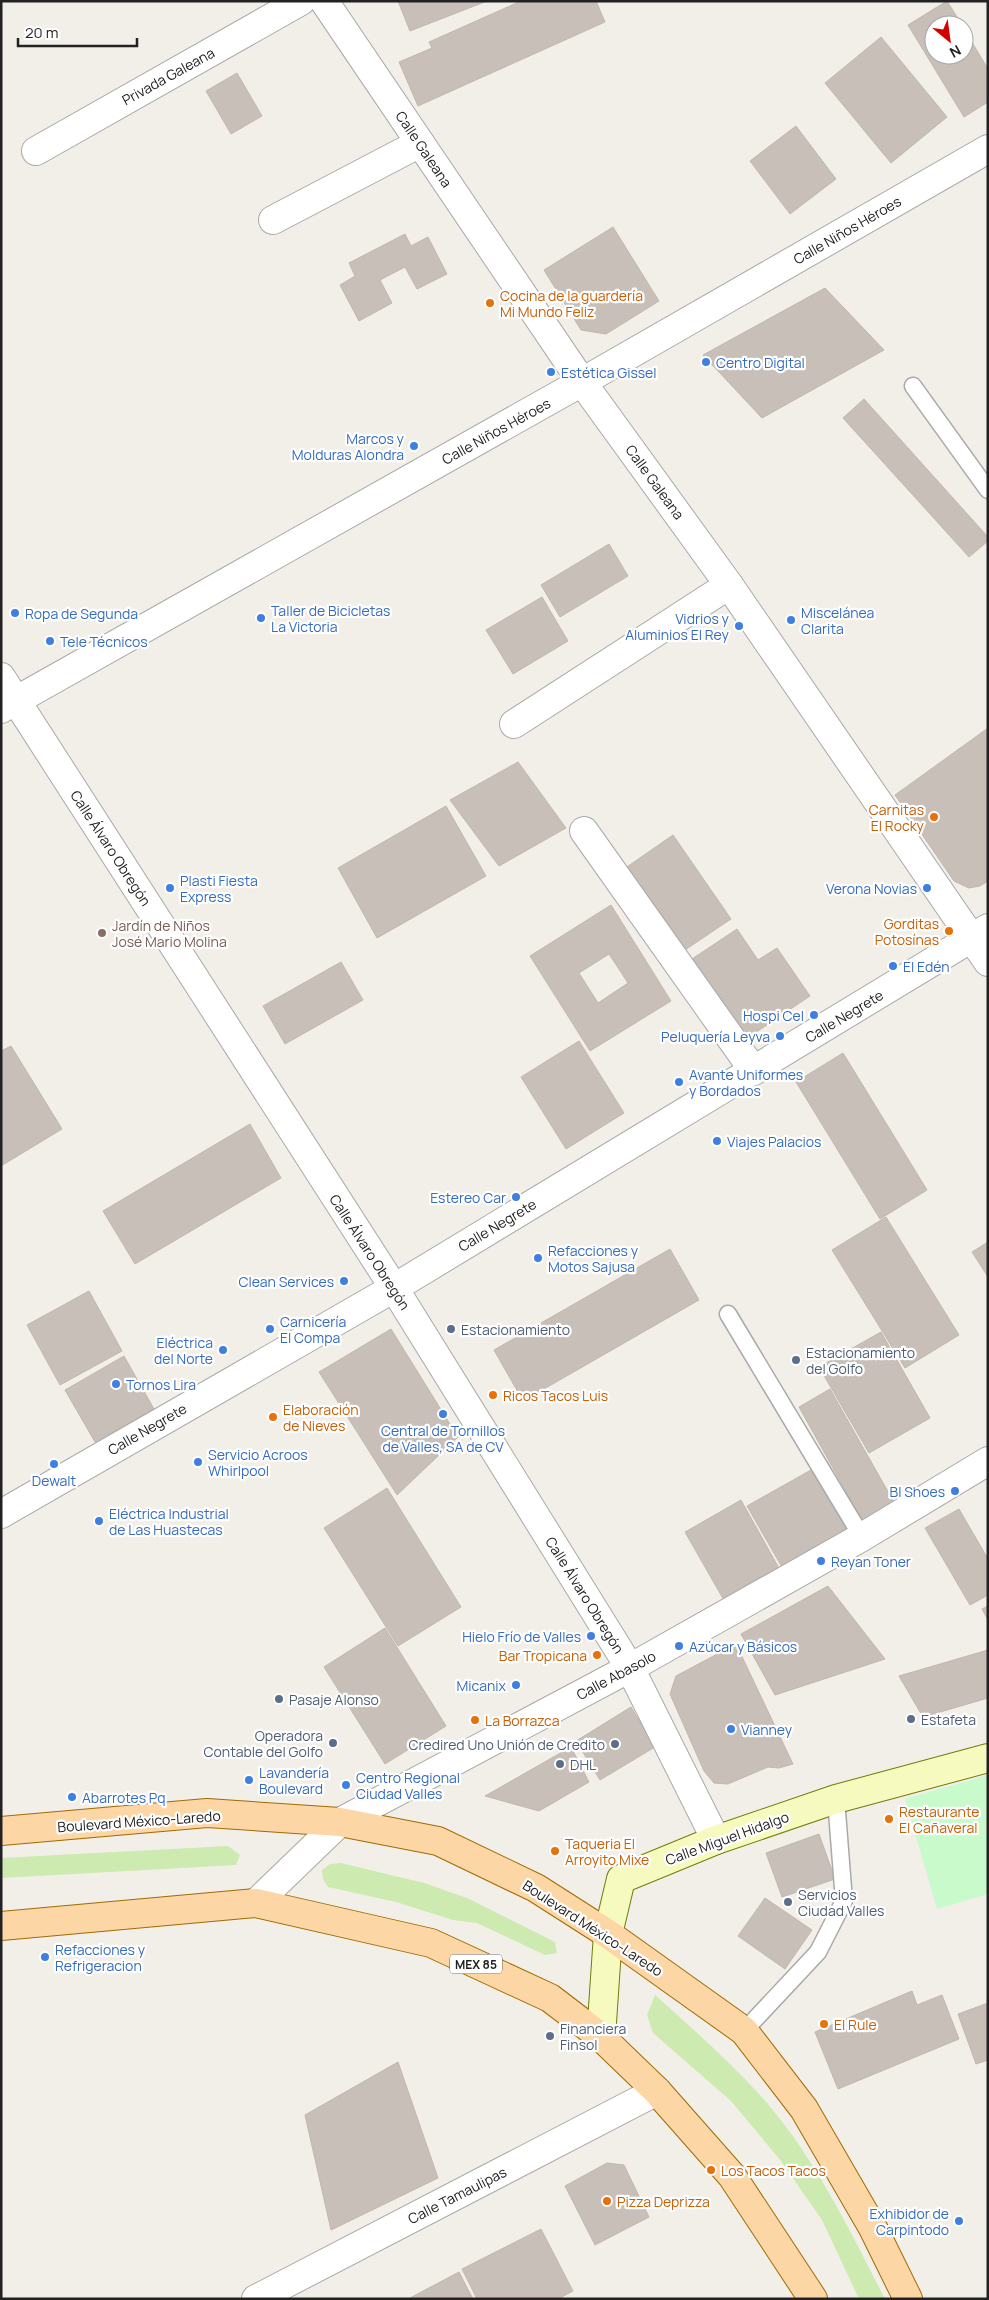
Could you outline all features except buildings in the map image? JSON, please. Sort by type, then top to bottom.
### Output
[{"type":"main road","name":"Boulevard México-Laredo","points":[[1,1831],[208,1813],[340,1822],[438,1841],[536,1888],[608,1934],[744,2031],[804,2109],[873,2228],[908,2299]]},
{"type":"main road","name":"MEX 85","points":[[1,1926],[256,1903],[430,1943],[550,1998],[600,2037],[657,2091],[732,2176],[813,2299]]},
{"type":"street","name":"Privada Galeana","points":[[36,151],[300,1]]},
{"type":"street","name":"Calle Galeana","points":[[324,1],[582,382],[979,933],[988,962]]},
{"type":"street","points":[[273,220],[420,143]]},
{"type":"street","name":"Calle Niños Héroes","points":[[9,705],[582,382],[988,149]]},
{"type":"street","points":[[514,724],[730,585]]},
{"type":"street","name":"Calle Álvaro Obregón","points":[[1,677],[9,705],[394,1288],[630,1668],[716,1840]]},
{"type":"street","points":[[584,831],[754,1071]]},
{"type":"street","name":"Calle Negrete","points":[[1,1514],[394,1288],[979,933]]},
{"type":"street","name":"Calle Abasolo","points":[[256,1903],[340,1822],[630,1668],[862,1537],[988,1461]]},
{"type":"street","name":"Calle Miguel Hidalgo","points":[[600,2037],[608,1934],[621,1879],[716,1840],[836,1799],[988,1758]]},
{"type":"street","name":"Calle Tamaulipas","points":[[256,2299],[657,2091]]},
{"type":"lane","points":[[913,386],[988,490]]},
{"type":"lane","points":[[728,1314],[862,1537]]},
{"type":"lane","points":[[744,2031],[818,1952],[844,1901],[836,1799]]},
{"type":"green space","points":[[988,1775],[988,1894],[937,1909],[905,1799]]},
{"type":"green space","points":[[228,1846],[240,1855],[236,1865],[1,1878],[1,1858]]},
{"type":"green space","points":[[341,1863],[424,1883],[467,1898],[555,1942],[557,1953],[545,1955],[477,1923],[453,1920],[396,1902],[328,1887],[323,1879],[322,1870],[330,1864]]},
{"type":"green space","points":[[655,1995],[735,2069],[779,2118],[797,2142],[829,2193],[885,2299],[859,2299],[822,2220],[781,2161],[731,2101],[653,2033],[647,2015]]},
{"type":"place","name":"Cocina de la guardería Mi Mundo Feliz","points":[[490,303]]},
{"type":"place","name":"Centro Digital","points":[[706,362]]},
{"type":"place","name":"Estética Gissel","points":[[551,372]]},
{"type":"place","name":"Marcos y Molduras Alondra","points":[[414,446]]},
{"type":"place","name":"Ropa de Segunda","points":[[15,613]]},
{"type":"place","name":"Taller de Bicicletas La Victoria","points":[[261,618]]},
{"type":"place","name":"Miscelánea Clarita","points":[[791,620]]},
{"type":"place","name":"Vidrios y Aluminios El Rey","points":[[739,626]]},
{"type":"place","name":"Tele Técnicos","points":[[50,641]]},
{"type":"place","name":"Carnitas El Rocky","points":[[934,817]]},
{"type":"place","name":"Plasti Fiesta Express","points":[[170,888]]},
{"type":"place","name":"Verona Novias","points":[[927,888]]},
{"type":"place","name":"Gorditas Potosínas","points":[[949,931]]},
{"type":"place","name":"Jardín de Niños José Mario Molina","points":[[102,933]]},
{"type":"place","name":"El Edén","points":[[893,966]]},
{"type":"place","name":"Hospi Cel","points":[[814,1015]]},
{"type":"place","name":"Peluquería Leyva","points":[[780,1036]]},
{"type":"place","name":"Avante Uniformes y Bordados","points":[[679,1082]]},
{"type":"place","name":"Viajes Palacios","points":[[717,1141]]},
{"type":"place","name":"Estereo Car","points":[[516,1197]]},
{"type":"place","name":"Refacciones y Motos Sajusa","points":[[538,1258]]},
{"type":"place","name":"Clean Services","points":[[344,1281]]},
{"type":"place","name":"Carnicería El Compa","points":[[270,1329]]},
{"type":"place","name":"Estacionamiento","points":[[451,1329]]},
{"type":"place","name":"Eléctrica del Norte","points":[[223,1350]]},
{"type":"place","name":"Estacionamiento del Golfo","points":[[796,1360]]},
{"type":"place","name":"Tornos Lira","points":[[116,1384]]},
{"type":"place","name":"Ricos Tacos Luis","points":[[493,1395]]},
{"type":"place","name":"Central de Tornillos de Valles, SA de CV","points":[[443,1414]]},
{"type":"place","name":"Elaboración de Nieves","points":[[273,1417]]},
{"type":"place","name":"Servicio Acroos Whirlpool","points":[[198,1462]]},
{"type":"place","name":"Dewalt","points":[[54,1464]]},
{"type":"place","name":"Bl Shoes","points":[[955,1491]]},
{"type":"place","name":"Eléctrica Industrial de Las Huastecas","points":[[99,1521]]},
{"type":"place","name":"Reyan Toner","points":[[821,1561]]},
{"type":"place","name":"Hielo Frío de Valles","points":[[591,1636]]},
{"type":"place","name":"Azúcar y Básicos","points":[[679,1646]]},
{"type":"place","name":"Bar Tropicana","points":[[597,1655]]},
{"type":"place","name":"Micanix","points":[[516,1685]]},
{"type":"place","name":"Pasaje Alonso","points":[[279,1699]]},
{"type":"place","name":"Estafeta","points":[[911,1719]]},
{"type":"place","name":"La Borrazca","points":[[475,1720]]},
{"type":"place","name":"Vianney","points":[[731,1729]]},
{"type":"place","name":"Operadora Contable del Golfo","points":[[333,1743]]},
{"type":"place","name":"Credired Uno Unión de Credito","points":[[615,1744]]},
{"type":"place","name":"DHL","points":[[560,1764]]},
{"type":"place","name":"Lavandería Boulevard","points":[[249,1780]]},
{"type":"place","name":"Centro Regional Ciudad Valles","points":[[346,1785]]},
{"type":"place","name":"Abarrotes Pq","points":[[72,1797]]},
{"type":"place","name":"Restaurante El Cañaveral","points":[[889,1819]]},
{"type":"place","name":"Taqueria El Arroyito Mixe","points":[[555,1851]]},
{"type":"place","name":"Servicios Ciudad Valles","points":[[788,1902]]},
{"type":"place","name":"Refacciones y Refrigeracion","points":[[45,1957]]},
{"type":"place","name":"El Rule","points":[[824,2024]]},
{"type":"place","name":"Financiera Finsol","points":[[550,2036]]},
{"type":"place","name":"Los Tacos Tacos","points":[[711,2170]]},
{"type":"place","name":"Pizza Deprizza","points":[[607,2201]]},
{"type":"place","name":"Exhibidor de Carpintodo","points":[[959,2221]]}]
